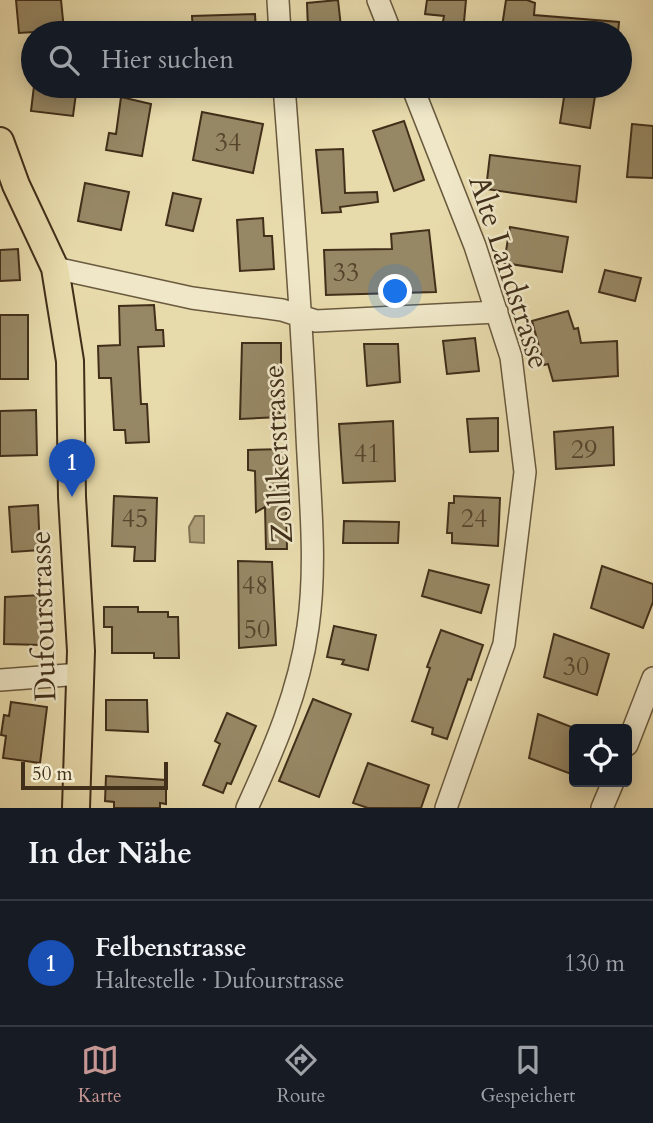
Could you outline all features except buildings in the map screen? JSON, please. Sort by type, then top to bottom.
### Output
[{"type":"main road","name":"Dufourstrasse","points":[[0,141],[16,185],[54,268],[70,361],[72,498],[81,674],[76,808]]},
{"type":"street","points":[[278,0],[279,21]]},
{"type":"street","points":[[378,0],[386,21]]},
{"type":"street","name":"Zollikerstrasse","points":[[247,808],[281,733],[298,678],[309,627],[313,561],[301,317],[285,98]]},
{"type":"street","name":"Alte Landstrasse","points":[[417,98],[474,246],[511,357],[524,472],[504,644],[446,808]]},
{"type":"street","points":[[54,268],[192,298],[282,310],[316,321],[497,312]]},
{"type":"street","points":[[0,680],[81,674]]},
{"type":"street","points":[[632,732],[653,678]]},
{"type":"street","points":[[603,808],[611,787]]},
{"type":"shaded area","points":[[195,516],[204,516],[204,543],[190,542],[189,527]]},
{"type":"place","name":"Felbenstrasse","points":[[72,497]]}]
